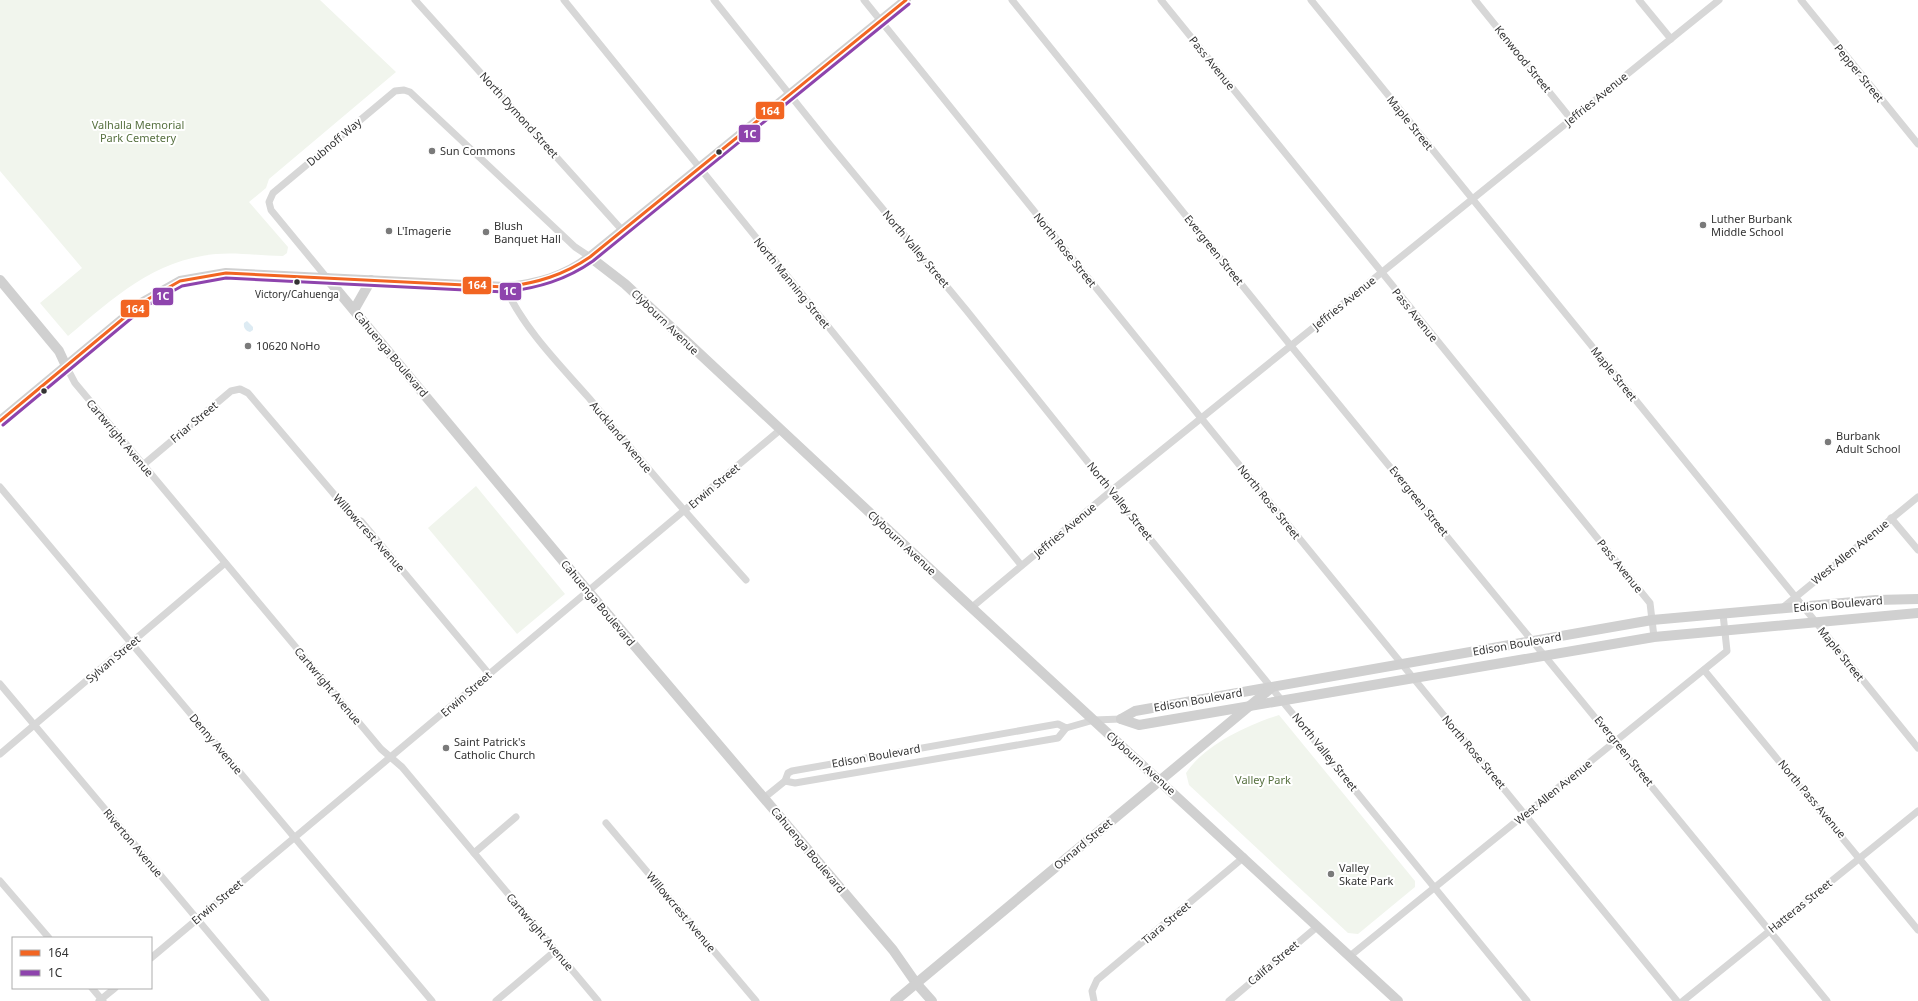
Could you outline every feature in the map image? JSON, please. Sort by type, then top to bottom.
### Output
[{"type":"main road","points":[[0,421],[143,302],[180,281],[226,273],[505,287],[531,284],[566,273],[590,257],[906,0]]},
{"type":"main road","name":"Clybourn Avenue","points":[[590,257],[625,284],[971,608],[1244,857],[1398,1001]]},
{"type":"main road","name":"Cahuenga Boulevard","points":[[326,278],[588,591],[893,950],[916,983],[932,1001]]},
{"type":"main road","points":[[0,280],[59,351],[66,366]]},
{"type":"main road","points":[[354,310],[371,280]]},
{"type":"main road","name":"Edison Boulevard","points":[[1121,719],[1135,711],[1652,620],[1876,600],[1918,599]]},
{"type":"main road","name":"Edison Boulevard","points":[[1121,719],[1139,725],[1654,636],[1918,614]]},
{"type":"main road","name":"Oxnard Street","points":[[895,1001],[1271,688]]},
{"type":"street","name":"North Dymond Street","points":[[415,0],[622,230]]},
{"type":"street","name":"North Manning Street","points":[[564,0],[1021,566]]},
{"type":"street","name":"North Valley Street","points":[[714,0],[1271,688],[1527,1001]]},
{"type":"street","name":"North Rose Street","points":[[864,0],[1201,418],[1677,1001]]},
{"type":"street","name":"Evergreen Street","points":[[1012,0],[1291,346],[1534,640],[1827,1001]]},
{"type":"street","name":"Pass Avenue","points":[[1161,0],[1650,603],[1654,636]]},
{"type":"street","name":"Maple Street","points":[[1311,0],[1918,748]]},
{"type":"street","name":"Kenwood Street","points":[[1475,0],[1571,119]]},
{"type":"street","points":[[1639,0],[1670,39]]},
{"type":"street","name":"Jeffries Avenue","points":[[971,608],[1111,491],[1718,0]]},
{"type":"street","name":"Pepper Street","points":[[1801,0],[1918,144]]},
{"type":"street","name":"Dubnoff Way","points":[[269,202],[273,194],[395,91],[404,90]]},
{"type":"street","name":"Clybourn Avenue","points":[[404,90],[410,92],[416,97],[575,247],[590,257]]},
{"type":"street","name":"Cahuenga Boulevard","points":[[269,202],[271,210],[326,278]]},
{"type":"street","name":"Auckland Avenue","points":[[505,287],[513,305],[544,346],[684,512],[746,580]]},
{"type":"street","name":"Cartwright Avenue","points":[[66,366],[75,383],[225,563],[381,749],[402,767],[598,1001]]},
{"type":"street","name":"Friar Street","points":[[143,465],[231,391],[240,389],[248,393]]},
{"type":"street","name":"Willowcrest Avenue","points":[[248,393],[356,520],[361,521],[489,674]]},
{"type":"street","name":"Erwin Street","points":[[152,957],[780,430]]},
{"type":"street","name":"Denny Avenue","points":[[0,487],[432,1001]]},
{"type":"street","name":"West Allen Avenue","points":[[1781,609],[1918,497]]},
{"type":"street","points":[[1891,518],[1918,550]]},
{"type":"street","name":"Sylvan Street","points":[[0,754],[225,563]]},
{"type":"street","name":"West Allen Avenue","points":[[1350,956],[1727,651],[1723,614]]},
{"type":"street","name":"North Pass Avenue","points":[[1704,670],[1860,857],[1918,930]]},
{"type":"street","name":"Riverton Avenue","points":[[0,684],[266,1001]]},
{"type":"street","name":"Edison Boulevard","points":[[786,781],[795,783],[1058,738],[1066,728],[1094,720],[1121,719]]},
{"type":"street","name":"Edison Boulevard","points":[[764,798],[786,781],[788,773],[792,771],[1058,724],[1066,728]]},
{"type":"street","name":"Hatteras Street","points":[[1683,1001],[1918,811]]},
{"type":"street","points":[[474,853],[516,817]]},
{"type":"street","name":"Willowcrest Avenue","points":[[606,823],[756,1001]]},
{"type":"street","name":"Tiara Street","points":[[1094,1001],[1092,991],[1097,980],[1244,857]]},
{"type":"street","points":[[0,881],[48,937]]},
{"type":"street","name":"Califa Street","points":[[1229,1001],[1318,926]]},
{"type":"street","points":[[496,1001],[555,951]]},
{"type":"street","points":[[93,989],[101,1000],[114,989]]},
{"type":"green space","name":"Valhalla Memorial Park Cemetery","points":[[0,0],[320,0],[396,72],[269,179],[266,188],[249,202],[288,247],[287,253],[283,256],[233,253],[216,254],[193,258],[173,264],[136,283],[118,295],[68,336],[40,303],[82,268],[0,171]]},
{"type":"green space","points":[[476,486],[565,594],[517,634],[428,528]]},
{"type":"green space","name":"Valley Park","points":[[1279,715],[1415,881],[1415,887],[1358,934],[1348,933],[1189,785],[1186,773],[1194,763],[1215,745],[1241,730]]},
{"type":"shaded area","points":[[247,321],[253,327],[253,330],[250,332],[244,328],[244,323]]},
{"type":"transit line","name":"164","points":[[0,421],[143,302],[180,281],[226,273],[505,287],[550,277],[570,269],[590,257],[906,0]]},
{"type":"transit line","name":"1C","points":[[3,425],[146,306],[182,286],[226,278],[505,292],[529,288],[562,278],[583,268],[593,261],[909,4]]},
{"type":"place","name":"Sun Commons","points":[[432,151]]},
{"type":"place","name":"Luther Burbank Middle School","points":[[1703,225]]},
{"type":"place","name":"L'Imagerie","points":[[389,231]]},
{"type":"place","name":"Blush Banquet Hall","points":[[486,232]]},
{"type":"place","name":"Victory/Cahuenga","points":[[297,282]]},
{"type":"place","name":"10620 NoHo","points":[[248,346]]},
{"type":"place","name":"Burbank Adult School","points":[[1828,442]]},
{"type":"place","name":"Saint Patrick's Catholic Church","points":[[446,748]]},
{"type":"place","name":"Valley Skate Park","points":[[1331,874]]}]
